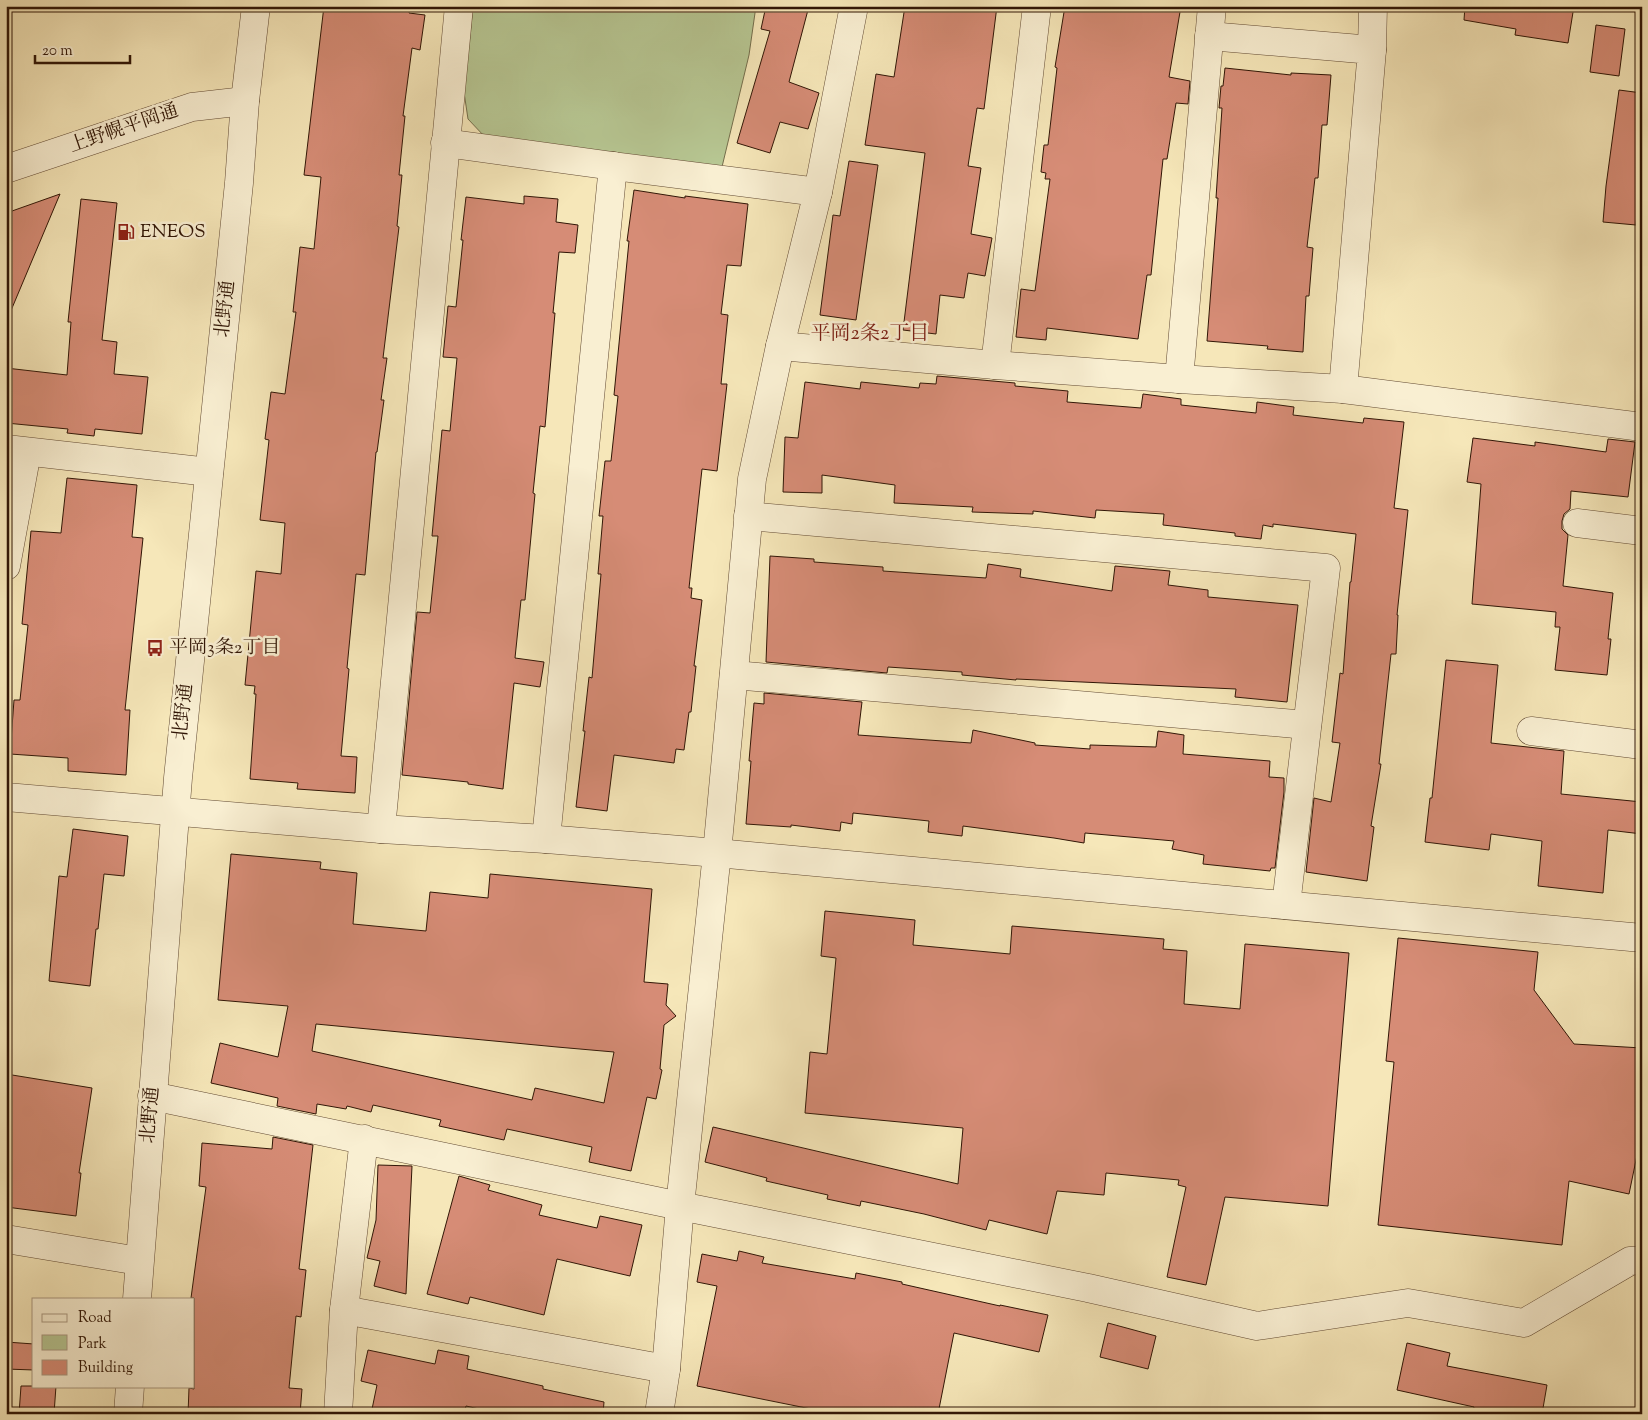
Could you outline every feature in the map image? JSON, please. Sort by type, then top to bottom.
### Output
[{"type":"street","name":"北野通","points":[[136,1298],[175,812],[256,6]]},
{"type":"street","points":[[381,829],[459,6]]},
{"type":"street","points":[[660,1414],[717,853],[752,479],[780,346],[818,192],[854,6]]},
{"type":"street","points":[[995,365],[1038,6]]},
{"type":"street","points":[[1178,379],[1212,6]]},
{"type":"street","points":[[1343,389],[1372,50],[1373,6]]},
{"type":"street","points":[[1209,36],[1372,50]]},
{"type":"street","name":"上野幌平岡通","points":[[6,169],[192,107],[245,101]]},
{"type":"street","points":[[445,143],[818,192]]},
{"type":"street","points":[[546,839],[613,166]]},
{"type":"street","points":[[780,346],[1178,379],[1343,389],[1642,427]]},
{"type":"street","points":[[6,566],[17,450],[209,472]]},
{"type":"street","points":[[748,516],[1326,568],[1286,905]]},
{"type":"street","points":[[1578,523],[1642,531]]},
{"type":"street","points":[[734,675],[1307,725]]},
{"type":"street","points":[[1531,731],[1642,745]]},
{"type":"street","points":[[6,797],[381,829],[546,839],[717,853],[1642,938]]},
{"type":"street","points":[[152,1096],[680,1206],[1088,1288],[1257,1326],[1408,1303],[1524,1323],[1630,1260],[1642,1260]]},
{"type":"street","points":[[338,1414],[344,1310],[364,1139]]},
{"type":"street","points":[[6,1239],[139,1261]]},
{"type":"street","points":[[344,1310],[666,1369]]},
{"type":"street","points":[[128,1414],[130,1388]]},
{"type":"green space","points":[[473,6],[756,6],[749,55],[721,171],[485,137],[468,119],[464,92]]},
{"type":"building","points":[[324,6],[410,6],[409,13],[425,15],[420,50],[412,48],[403,116],[405,116],[399,175],[402,175],[397,226],[399,227],[383,358],[387,358],[381,400],[384,400],[376,452],[365,575],[356,574],[347,668],[349,669],[341,756],[357,757],[355,793],[297,789],[298,783],[250,779],[256,694],[254,694],[255,686],[245,685],[256,571],[281,574],[285,523],[260,520],[269,440],[265,439],[271,392],[285,394],[296,312],[293,312],[300,247],[314,249],[321,177],[304,175]]},
{"type":"building","points":[[766,6],[809,6],[789,82],[819,93],[808,129],[780,122],[770,153],[737,143],[770,31],[761,29]]},
{"type":"building","points":[[905,6],[997,6],[984,109],[977,108],[968,166],[981,168],[971,234],[992,238],[985,276],[968,273],[964,298],[940,295],[936,334],[903,330],[925,153],[865,145],[876,74],[894,77]]},
{"type":"building","points":[[1065,6],[1181,6],[1169,77],[1190,81],[1188,104],[1176,103],[1167,159],[1163,159],[1151,275],[1147,275],[1138,339],[1047,328],[1046,340],[1016,337],[1021,289],[1035,291],[1050,179],[1045,179],[1046,173],[1041,172],[1044,145],[1048,145],[1057,68],[1055,67]]},
{"type":"building","points":[[1465,6],[1574,6],[1568,43],[1515,35],[1516,29],[1464,20]]},
{"type":"building","points":[[1596,25],[1625,29],[1619,76],[1590,72]]},
{"type":"building","points":[[1225,68],[1291,75],[1291,73],[1331,75],[1327,125],[1322,125],[1318,178],[1315,178],[1307,247],[1313,248],[1309,296],[1306,296],[1303,352],[1267,349],[1268,346],[1207,341],[1218,198],[1216,198],[1222,108],[1219,108]]},
{"type":"building","points":[[1619,90],[1642,93],[1642,153],[1636,225],[1603,222]]},
{"type":"building","points":[[849,161],[878,165],[856,320],[820,315],[833,215],[840,216]]},
{"type":"building","points":[[634,190],[685,198],[685,196],[748,204],[741,266],[727,265],[721,314],[728,315],[721,384],[727,384],[717,471],[702,469],[689,588],[692,588],[691,598],[702,600],[694,666],[696,666],[691,712],[689,712],[684,750],[676,749],[674,763],[614,755],[607,811],[576,807],[589,677],[592,678],[601,574],[598,574],[603,516],[599,516],[605,461],[611,461],[618,396],[614,395],[629,241],[627,241]]},
{"type":"building","points":[[60,194],[6,320],[6,225],[12,211]]},
{"type":"building","points":[[524,196],[558,199],[556,222],[578,225],[575,253],[559,252],[545,427],[540,426],[525,600],[521,600],[515,658],[544,662],[540,687],[514,683],[503,789],[468,784],[468,782],[402,775],[417,612],[430,613],[438,536],[432,536],[442,430],[450,431],[457,358],[443,357],[448,306],[456,307],[466,197],[524,204]]},
{"type":"building","points":[[81,199],[117,203],[102,340],[117,342],[114,374],[148,377],[142,434],[95,429],[94,436],[67,433],[68,429],[6,423],[6,368],[67,375],[71,322],[68,322]]},
{"type":"building","points":[[937,376],[1015,383],[1015,386],[1068,391],[1067,402],[1141,408],[1143,394],[1181,399],[1181,405],[1256,413],[1257,402],[1294,407],[1293,415],[1363,423],[1364,418],[1404,422],[1394,508],[1408,510],[1397,615],[1396,654],[1391,654],[1379,764],[1381,764],[1371,826],[1374,827],[1367,881],[1306,872],[1314,798],[1331,802],[1340,743],[1332,742],[1340,673],[1343,674],[1350,582],[1356,534],[1273,524],[1273,527],[1263,525],[1261,539],[1235,536],[1235,533],[1163,525],[1164,514],[1096,510],[1095,518],[1033,511],[1033,514],[972,512],[973,507],[894,503],[895,485],[822,475],[822,493],[783,492],[785,437],[798,438],[805,382],[860,389],[861,382],[919,388],[920,383],[936,384]]},
{"type":"building","points":[[1473,438],[1535,446],[1535,442],[1606,452],[1608,439],[1635,442],[1628,497],[1571,491],[1570,509],[1564,514],[1562,521],[1562,529],[1568,535],[1563,586],[1613,593],[1608,639],[1611,639],[1607,675],[1555,670],[1560,627],[1555,627],[1556,612],[1472,604],[1481,484],[1467,482]]},
{"type":"building","points":[[67,478],[137,485],[132,537],[143,538],[125,710],[130,710],[126,775],[68,771],[68,758],[10,754],[14,700],[20,700],[28,625],[22,624],[31,531],[61,533]]},
{"type":"building","points":[[770,556],[814,559],[814,562],[883,567],[883,571],[986,578],[988,564],[1021,569],[1020,577],[1112,591],[1115,566],[1170,571],[1168,585],[1208,590],[1208,597],[1298,605],[1287,702],[1235,697],[1236,689],[1016,680],[962,675],[962,672],[888,667],[887,673],[766,662]]},
{"type":"building","points":[[1446,660],[1498,665],[1491,743],[1564,751],[1561,794],[1642,802],[1642,834],[1608,830],[1603,893],[1538,886],[1542,841],[1491,834],[1489,850],[1425,842],[1430,798],[1432,798]]},
{"type":"building","points":[[764,693],[862,702],[858,735],[971,743],[973,730],[1035,743],[1035,745],[1090,749],[1090,745],[1156,747],[1158,731],[1184,735],[1183,754],[1270,761],[1269,777],[1284,778],[1275,868],[1271,868],[1270,871],[1203,864],[1204,855],[1172,849],[1174,841],[1085,833],[1084,843],[963,826],[962,836],[928,832],[929,821],[853,813],[852,824],[841,822],[840,831],[791,825],[791,827],[746,824],[754,703],[764,704]]},
{"type":"building","points":[[73,829],[128,836],[124,876],[104,874],[90,986],[49,981],[59,876],[67,877]]},
{"type":"building","points":[[231,854],[321,862],[320,869],[357,873],[353,924],[426,931],[430,892],[488,898],[490,874],[652,889],[644,982],[668,984],[666,1005],[676,1016],[664,1025],[660,1069],[662,1070],[656,1099],[647,1097],[631,1171],[589,1162],[592,1147],[507,1129],[504,1140],[439,1126],[441,1120],[373,1105],[371,1112],[347,1106],[346,1109],[317,1104],[316,1114],[277,1106],[278,1098],[211,1083],[220,1043],[278,1057],[288,1006],[218,1000]],"holes":[[[316,1024],[614,1052],[604,1103],[535,1088],[532,1100],[312,1051]]]},
{"type":"building","points":[[825,911],[915,920],[913,945],[1010,954],[1012,926],[1164,939],[1163,949],[1187,951],[1184,1004],[1240,1009],[1245,944],[1349,953],[1328,1206],[1225,1197],[1206,1285],[1167,1277],[1186,1187],[1178,1185],[1179,1180],[1106,1173],[1104,1195],[1057,1191],[1047,1234],[989,1220],[986,1230],[924,1214],[861,1201],[860,1206],[827,1199],[828,1195],[766,1181],[767,1178],[705,1162],[713,1127],[958,1184],[963,1128],[805,1113],[810,1052],[827,1054],[836,958],[821,956]]},
{"type":"building","points":[[1398,938],[1538,952],[1534,990],[1574,1044],[1642,1048],[1642,1131],[1629,1194],[1569,1181],[1562,1245],[1378,1225],[1394,1062],[1386,1061]]},
{"type":"building","points":[[6,1074],[92,1088],[79,1173],[81,1173],[76,1216],[6,1207]]},
{"type":"building","points":[[273,1137],[313,1145],[299,1269],[306,1270],[301,1317],[296,1316],[289,1388],[302,1389],[300,1414],[188,1414],[189,1388],[195,1388],[195,1298],[191,1298],[206,1187],[199,1186],[202,1143],[272,1149]]},
{"type":"building","points":[[378,1165],[412,1166],[406,1294],[374,1286],[380,1261],[367,1258],[376,1220]]},
{"type":"building","points":[[459,1176],[490,1185],[488,1190],[542,1205],[539,1215],[597,1228],[600,1216],[642,1225],[630,1276],[557,1259],[544,1315],[470,1297],[468,1304],[427,1294]]},
{"type":"building","points":[[739,1251],[764,1257],[762,1263],[855,1279],[856,1273],[1048,1315],[1039,1352],[954,1333],[938,1414],[836,1414],[697,1386],[717,1286],[697,1282],[702,1254],[737,1261]]},
{"type":"building","points":[[1108,1323],[1156,1336],[1148,1369],[1100,1357]]},
{"type":"building","points":[[6,1342],[32,1344],[32,1370],[6,1369]]},
{"type":"building","points":[[1407,1343],[1450,1353],[1447,1366],[1547,1385],[1542,1414],[1473,1414],[1474,1407],[1397,1390]]},
{"type":"building","points":[[368,1350],[435,1364],[438,1350],[469,1356],[467,1369],[543,1386],[543,1389],[604,1402],[603,1414],[501,1414],[466,1406],[464,1414],[371,1414],[377,1385],[361,1381]]},
{"type":"building","points":[[21,1386],[56,1388],[54,1414],[19,1414]]},
{"type":"place","name":"ENEOS","points":[[126,232]]},
{"type":"place","name":"平岡3条2丁目","points":[[155,648]]},
{"type":"district","name":"平岡2条2丁目","points":[[870,334]]}]
